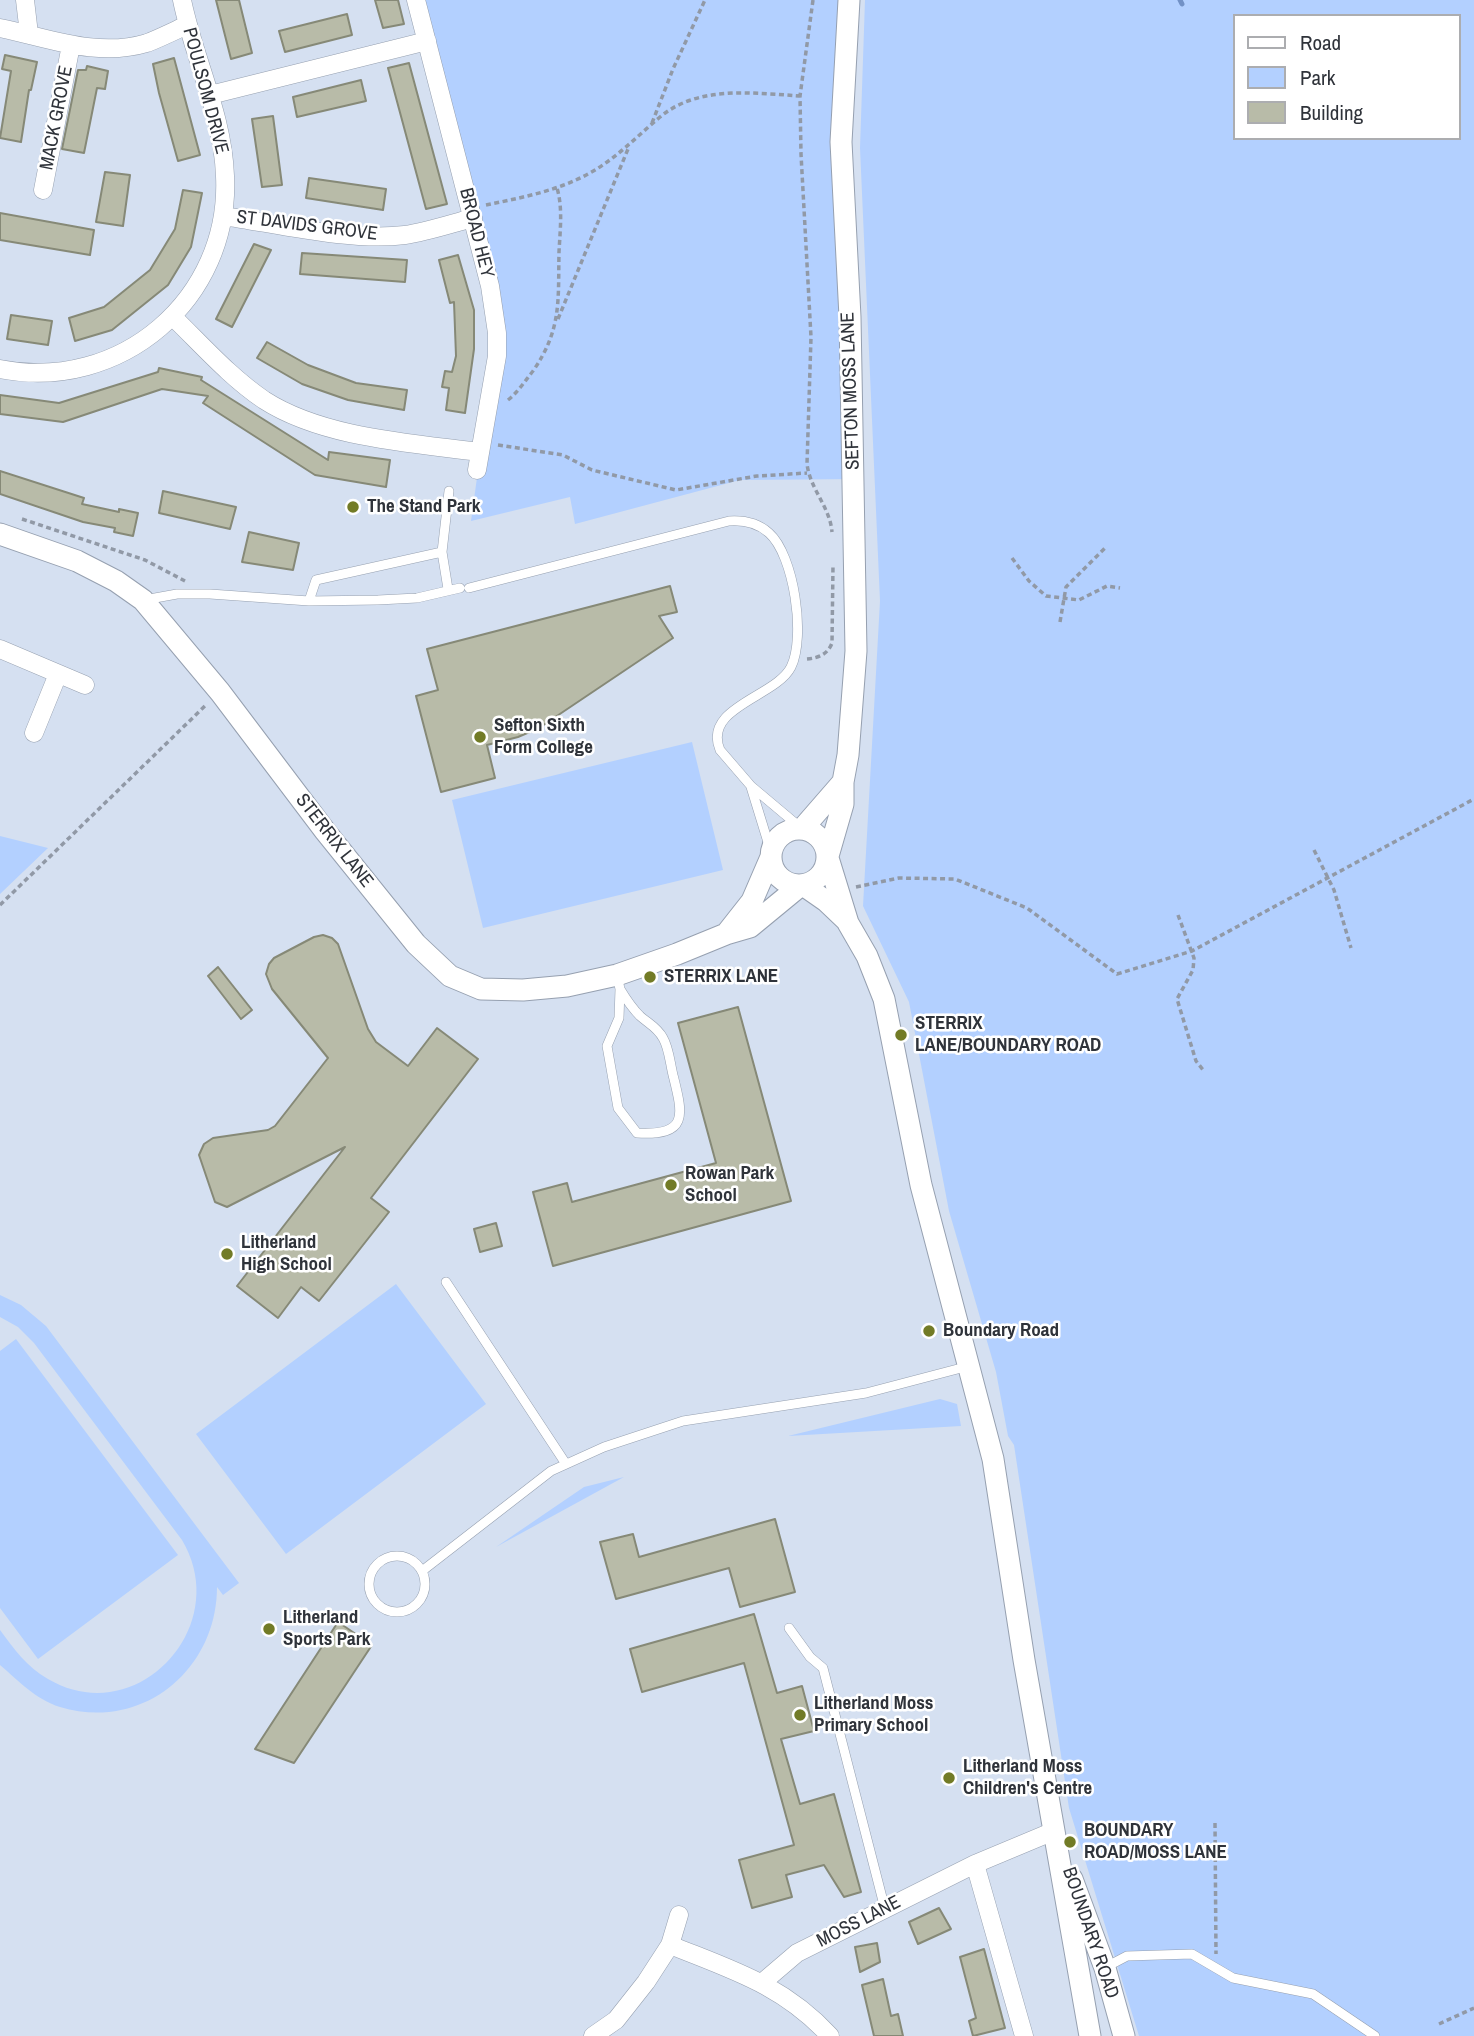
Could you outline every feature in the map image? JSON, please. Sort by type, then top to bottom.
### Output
[{"type":"street","points":[[25,0],[29,34]]},
{"type":"street","name":"POULSOM DRIVE","points":[[0,369],[33,373],[64,371],[89,366],[131,349],[173,317],[199,282],[208,264],[223,216],[226,178],[210,95],[187,25],[182,0]]},
{"type":"street","name":"BROAD HEY","points":[[416,0],[490,286],[498,333],[497,356],[477,470]]},
{"type":"street","name":"SEFTON MOSS LANE","points":[[828,857],[843,804],[856,651],[850,317],[841,142],[849,0]]},
{"type":"street","points":[[0,28],[71,45],[104,49],[146,43],[187,25]]},
{"type":"street","points":[[210,95],[427,41]]},
{"type":"street","name":"MACK GROVE","points":[[43,190],[71,45]]},
{"type":"street","name":"ST DAVIDS GROVE","points":[[223,216],[351,235],[376,236],[405,235],[471,214]]},
{"type":"street","points":[[173,317],[242,383],[285,412],[339,430],[407,443],[481,447]]},
{"type":"street","name":"STERRIX LANE","points":[[0,534],[77,561],[116,580],[142,600],[220,692],[325,831],[416,944],[450,976],[481,989],[523,990],[619,982],[677,954],[750,927],[802,885]]},
{"type":"street","points":[[0,649],[85,685]]},
{"type":"street","points":[[34,733],[58,674]]},
{"type":"street","points":[[802,828],[843,782]]},
{"type":"street","points":[[802,828],[817,834],[827,848],[828,857],[826,866],[817,879],[802,885],[783,880],[777,874],[771,854],[774,844],[785,832],[802,828]]},
{"type":"street","name":"STERRIX LANE","points":[[726,934],[752,901],[771,854]]},
{"type":"street","name":"BOUNDARY ROAD","points":[[828,857],[849,923],[867,956],[884,999],[921,1185],[993,1459],[1024,1660],[1090,2036]]},
{"type":"street","name":"BOUNDARY ROAD","points":[[802,885],[826,901],[849,923]]},
{"type":"street","name":"BOUNDARY ROAD","points":[[1054,1831],[1105,1968],[1124,2036]]},
{"type":"street","name":"MOSS LANE","points":[[763,1982],[797,1953],[975,1864],[1054,1831]]},
{"type":"street","points":[[975,1864],[1024,2036]]},
{"type":"street","points":[[593,2036],[615,2020],[646,1982],[670,1945],[679,1915]]},
{"type":"street","points":[[670,1945],[763,1982],[810,2015],[830,2036]]},
{"type":"lane","points":[[448,589],[442,552],[449,491]]},
{"type":"lane","points":[[142,600],[177,594],[310,601],[417,598],[729,521],[750,522],[762,527],[778,544],[787,565],[797,617],[797,650],[786,674],[727,715],[718,729],[717,736],[720,750],[751,786],[802,828]]},
{"type":"lane","points":[[310,601],[316,580],[442,552]]},
{"type":"lane","points":[[751,786],[771,854]]},
{"type":"lane","points":[[619,982],[631,1006],[641,1017],[654,1025],[665,1041],[681,1107],[679,1119],[672,1128],[658,1134],[637,1133],[618,1108],[607,1046],[619,1018],[619,982]]},
{"type":"lane","points":[[446,1282],[566,1464]]},
{"type":"lane","points":[[422,1571],[551,1471],[604,1447],[683,1421],[866,1393],[970,1366]]},
{"type":"lane","points":[[390,1557],[408,1558],[422,1571],[425,1588],[423,1597],[410,1609],[401,1612],[384,1609],[372,1596],[370,1577],[381,1561],[390,1557]]},
{"type":"lane","points":[[789,1629],[810,1657],[823,1668],[885,1909]]},
{"type":"lane","points":[[1105,1968],[1127,1956],[1192,1954],[1233,1978],[1313,1994],[1375,2036]]},
{"type":"path","points":[[651,125],[705,0]]},
{"type":"path","points":[[813,0],[800,96],[800,154],[811,325],[808,473],[828,512],[833,543]]},
{"type":"path","points":[[471,214],[557,188],[590,174],[629,146],[672,109],[719,93],[753,92],[800,96]]},
{"type":"path","points":[[556,321],[563,311],[629,146]]},
{"type":"path","points":[[489,406],[507,400],[527,380],[551,342],[556,321],[560,205],[557,188]]},
{"type":"path","points":[[481,447],[563,455],[592,470],[676,490],[748,478],[808,473]]},
{"type":"path","points":[[11,516],[145,561],[210,594]]},
{"type":"path","points":[[1060,622],[1066,587],[1105,548]]},
{"type":"path","points":[[807,659],[821,656],[832,643],[833,556]]},
{"type":"path","points":[[1012,558],[1029,581],[1046,596],[1079,600],[1107,586],[1120,588]]},
{"type":"path","points":[[0,905],[220,692]]},
{"type":"path","points":[[850,889],[899,878],[955,879],[1027,908],[1117,974],[1192,951],[1474,799]]},
{"type":"path","points":[[1314,850],[1334,890],[1351,948]]},
{"type":"path","points":[[1178,915],[1194,958],[1193,971],[1177,999],[1196,1061],[1204,1071]]},
{"type":"path","points":[[1215,1823],[1216,1955]]},
{"type":"path","points":[[1439,2024],[1474,2008]]},
{"type":"green space","points":[[416,0],[855,0],[849,148],[862,479],[740,480],[575,524],[570,497],[471,521],[497,333]]},
{"type":"green space","points":[[865,0],[1474,0],[1474,2036],[1139,2036],[1069,1808],[1014,1445],[1008,1436],[996,1372],[949,1211],[909,1002],[863,906],[880,601],[860,148]]},
{"type":"green space","points":[[692,742],[723,870],[483,928],[452,800]]},
{"type":"green space","points":[[0,836],[48,848],[0,894]]},
{"type":"green space","points":[[396,1284],[486,1404],[286,1554],[196,1434]]},
{"type":"green space","points":[[0,1295],[21,1305],[46,1326],[239,1583],[223,1595],[217,1587],[214,1617],[204,1644],[189,1668],[169,1688],[146,1702],[119,1710],[90,1712],[60,1707],[35,1694],[0,1665],[0,1630],[16,1651],[40,1674],[81,1692],[113,1691],[143,1681],[168,1662],[186,1636],[195,1606],[195,1573],[182,1540],[34,1343],[18,1327],[0,1317]]},
{"type":"green space","points":[[16,1339],[178,1555],[38,1659],[0,1608],[0,1351]]},
{"type":"green space","points":[[940,1399],[957,1404],[961,1426],[788,1436]]},
{"type":"green space","points":[[624,1477],[496,1547],[584,1487]]},
{"type":"building","points":[[216,0],[239,0],[252,53],[231,59]]},
{"type":"building","points":[[375,0],[398,0],[404,24],[383,28]]},
{"type":"building","points":[[347,14],[352,35],[285,52],[279,31]]},
{"type":"building","points":[[5,55],[37,62],[29,90],[21,142],[0,138],[11,71],[2,69]]},
{"type":"building","points":[[174,58],[200,155],[178,161],[153,64]]},
{"type":"building","points":[[409,63],[447,204],[426,209],[388,68]]},
{"type":"building","points":[[87,66],[108,71],[105,89],[97,88],[84,153],[62,149],[78,70],[86,70]]},
{"type":"building","points":[[361,80],[366,101],[297,117],[293,97]]},
{"type":"building","points":[[273,116],[282,185],[262,187],[252,119]]},
{"type":"building","points":[[105,172],[130,175],[123,226],[96,222]]},
{"type":"building","points":[[309,178],[386,189],[383,210],[306,198]]},
{"type":"building","points":[[183,190],[202,193],[191,247],[168,285],[112,330],[75,341],[69,318],[104,307],[150,270],[175,229]]},
{"type":"building","points":[[0,213],[94,230],[90,255],[0,240]]},
{"type":"building","points":[[254,244],[271,250],[232,327],[216,319]]},
{"type":"building","points":[[302,253],[407,260],[405,282],[300,274]]},
{"type":"building","points":[[458,255],[474,310],[474,349],[465,413],[446,410],[449,388],[442,387],[445,371],[452,372],[456,356],[454,302],[450,303],[439,260]]},
{"type":"building","points":[[11,315],[52,321],[48,345],[7,339]]},
{"type":"building","points":[[267,342],[308,365],[356,383],[407,390],[404,410],[348,400],[302,384],[257,358]]},
{"type":"building","points":[[159,368],[202,377],[201,380],[328,460],[329,452],[390,460],[386,487],[315,475],[203,403],[208,396],[162,389],[63,422],[0,414],[0,395],[59,403],[158,372]]},
{"type":"building","points":[[0,471],[84,498],[82,504],[138,513],[133,536],[114,532],[115,528],[83,522],[0,494]]},
{"type":"building","points":[[163,491],[236,507],[230,529],[159,513]]},
{"type":"building","points":[[249,532],[299,543],[293,570],[242,562]]},
{"type":"building","points":[[670,586],[677,612],[659,616],[673,638],[539,728],[487,745],[495,778],[441,792],[416,696],[438,690],[427,649]]},
{"type":"building","points":[[323,935],[338,944],[368,1029],[376,1042],[408,1066],[437,1028],[478,1059],[371,1198],[389,1212],[319,1301],[301,1287],[278,1318],[237,1286],[345,1147],[227,1207],[215,1202],[199,1155],[204,1144],[213,1138],[268,1130],[275,1126],[328,1058],[272,989],[266,974],[274,958]]},
{"type":"building","points":[[218,967],[252,1010],[241,1019],[208,976]]},
{"type":"building","points":[[738,1007],[791,1201],[553,1266],[533,1192],[567,1183],[572,1202],[716,1163],[678,1023]]},
{"type":"building","points":[[496,1223],[502,1246],[480,1252],[474,1229]]},
{"type":"building","points":[[775,1519],[795,1592],[740,1607],[729,1568],[616,1599],[600,1542],[633,1534],[639,1557]]},
{"type":"building","points":[[754,1614],[777,1693],[802,1686],[814,1731],[781,1739],[800,1804],[834,1794],[861,1892],[844,1897],[824,1865],[786,1875],[792,1897],[752,1908],[739,1860],[794,1845],[744,1663],[642,1692],[630,1649]]},
{"type":"building","points":[[338,1622],[372,1645],[294,1763],[255,1749]]},
{"type":"building","points":[[939,1908],[951,1929],[918,1944],[909,1922]]},
{"type":"building","points":[[877,1943],[880,1962],[860,1972],[855,1947]]},
{"type":"building","points":[[984,1949],[1005,2028],[973,2036],[969,2021],[976,2018],[960,1957]]},
{"type":"building","points":[[883,1979],[891,2016],[898,2014],[903,2036],[874,2036],[862,1985]]},
{"type":"waterway","points":[[1180,0],[1182,4]]},
{"type":"place","name":"The Stand Park","points":[[353,507]]},
{"type":"place","name":"Sefton Sixth Form College","points":[[480,737]]},
{"type":"place","name":"STERRIX LANE","points":[[650,977]]},
{"type":"place","name":"STERRIX LANE/BOUNDARY ROAD","points":[[901,1035]]},
{"type":"place","name":"Rowan Park School","points":[[671,1185]]},
{"type":"place","name":"Litherland High School","points":[[227,1254]]},
{"type":"place","name":"Boundary Road","points":[[929,1331]]},
{"type":"place","name":"Litherland Sports Park","points":[[269,1629]]},
{"type":"place","name":"Litherland Moss Primary School","points":[[800,1715]]},
{"type":"place","name":"Litherland Moss Children's Centre","points":[[949,1778]]},
{"type":"place","name":"BOUNDARY ROAD/MOSS LANE","points":[[1070,1842]]}]
